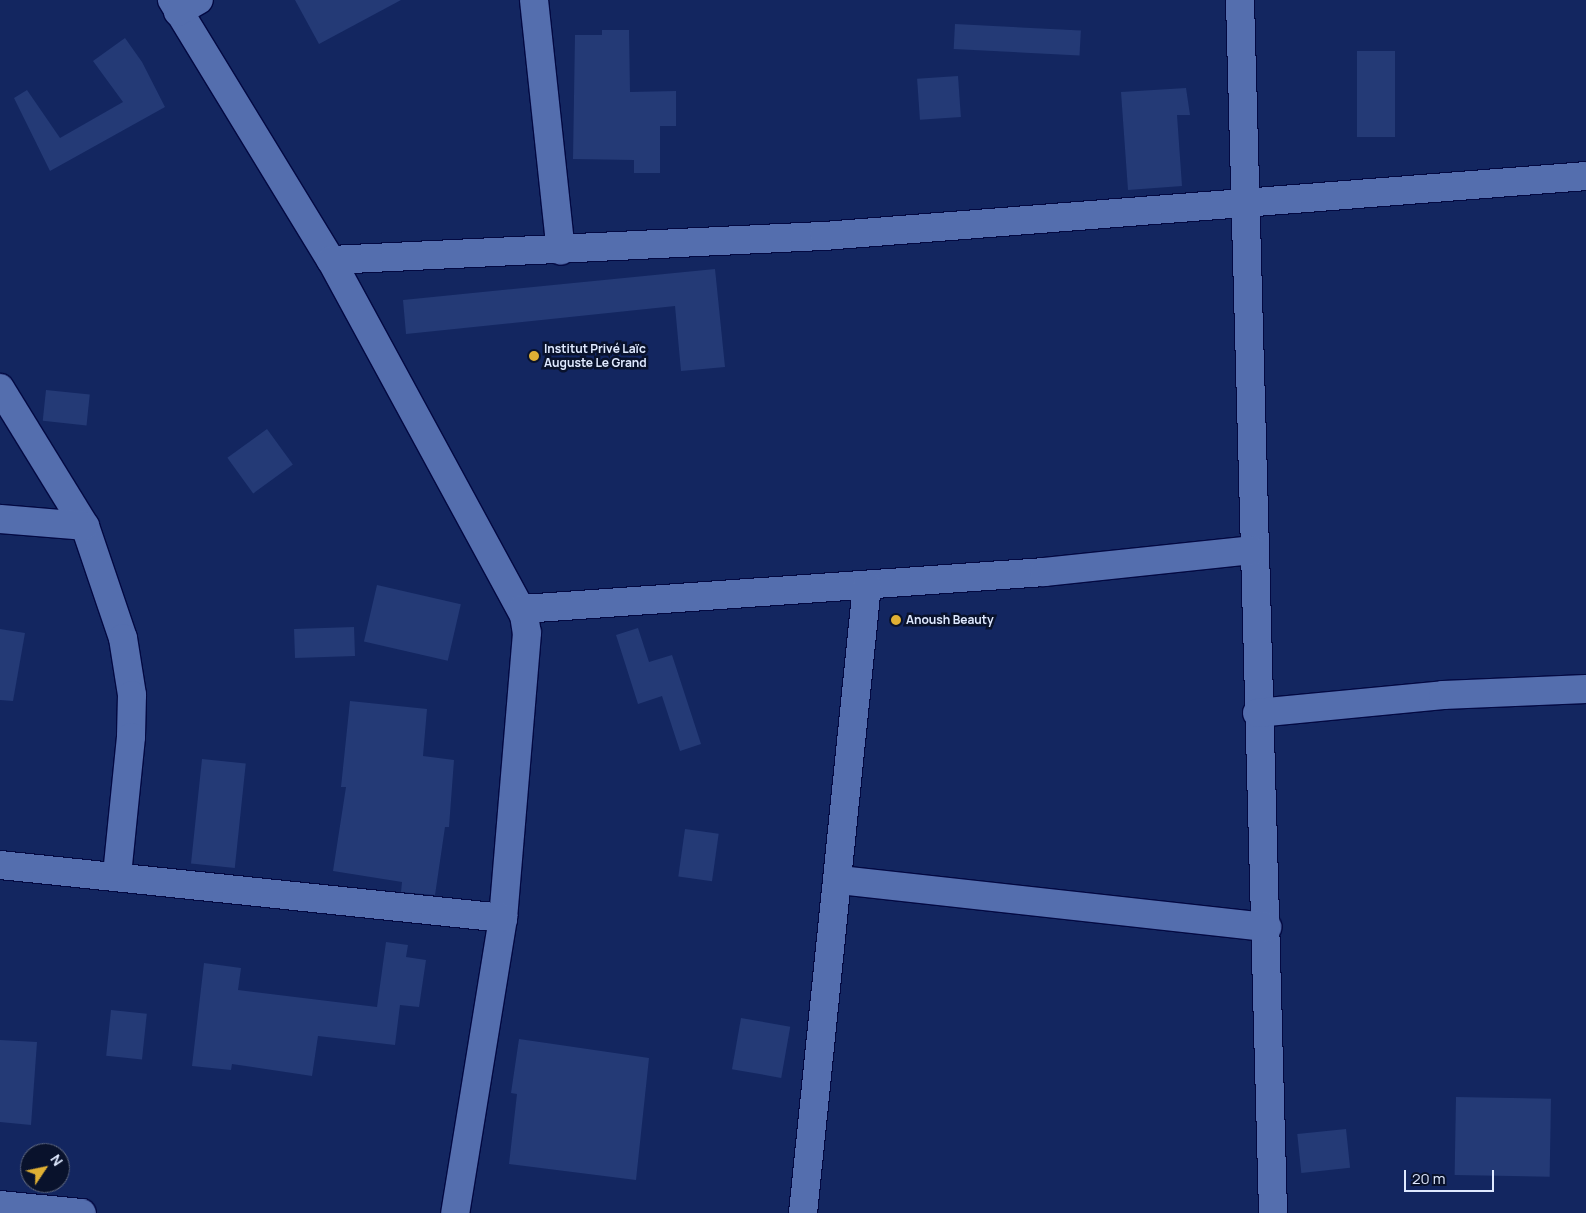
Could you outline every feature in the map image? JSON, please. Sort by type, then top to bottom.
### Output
[{"type":"street","points":[[534,0],[561,251]]},
{"type":"street","points":[[1240,0],[1252,550],[1267,927],[1273,1213]]},
{"type":"street","points":[[183,4],[331,260],[522,609],[527,633],[504,918],[455,1213]]},
{"type":"street","points":[[331,260],[561,251],[824,236],[1586,176]]},
{"type":"street","points":[[0,388],[85,526],[123,638],[132,695],[117,875]]},
{"type":"street","points":[[0,519],[85,526]]},
{"type":"street","points":[[522,609],[868,585],[1252,550]]},
{"type":"street","points":[[803,1213],[840,880],[868,585]]},
{"type":"street","points":[[1257,713],[1443,695],[1586,689]]},
{"type":"street","points":[[0,864],[117,875],[504,918]]},
{"type":"street","points":[[840,880],[1267,927]]},
{"type":"street","points":[[0,1205],[82,1213]]},
{"type":"building","points":[[295,0],[401,0],[319,44]]},
{"type":"building","points":[[955,24],[1081,31],[1080,56],[954,49]]},
{"type":"building","points":[[602,30],[629,30],[630,92],[676,91],[676,126],[660,126],[660,173],[634,173],[634,160],[573,159],[575,35],[602,35]]},
{"type":"building","points":[[125,38],[142,62],[165,107],[50,171],[14,98],[27,90],[60,138],[123,102],[93,61]]},
{"type":"building","points":[[1357,51],[1395,51],[1395,137],[1357,137]]},
{"type":"building","points":[[958,76],[961,117],[920,120],[917,79]]},
{"type":"building","points":[[1186,88],[1190,115],[1177,115],[1182,186],[1128,190],[1121,92]]},
{"type":"building","points":[[715,269],[725,367],[681,371],[675,306],[406,334],[403,300]]},
{"type":"building","points":[[46,390],[90,395],[87,425],[43,421]]},
{"type":"building","points":[[267,429],[293,465],[253,493],[227,458]]},
{"type":"building","points":[[377,585],[461,604],[448,661],[364,642]]},
{"type":"building","points":[[354,627],[355,656],[295,658],[294,629]]},
{"type":"building","points":[[638,628],[649,662],[672,655],[701,744],[680,751],[662,696],[638,704],[616,635]]},
{"type":"building","points":[[0,629],[25,633],[13,701],[0,700]]},
{"type":"building","points":[[350,701],[427,709],[423,756],[454,760],[449,827],[445,827],[435,895],[401,892],[402,882],[333,871],[346,787],[341,787]]},
{"type":"building","points":[[202,759],[246,764],[235,868],[191,863]]},
{"type":"building","points":[[685,829],[719,834],[712,881],[678,877]]},
{"type":"building","points":[[386,942],[408,945],[406,957],[426,960],[419,1007],[400,1005],[395,1045],[318,1036],[312,1076],[232,1064],[231,1070],[192,1066],[204,963],[241,968],[238,990],[377,1007]]},
{"type":"building","points":[[111,1010],[147,1014],[142,1060],[106,1056]]},
{"type":"building","points":[[741,1018],[790,1027],[781,1078],[732,1069]]},
{"type":"building","points":[[519,1039],[649,1058],[636,1180],[509,1164],[517,1094],[511,1093]]},
{"type":"building","points":[[0,1040],[37,1042],[31,1125],[0,1122]]},
{"type":"building","points":[[1456,1097],[1551,1099],[1550,1177],[1455,1175]]},
{"type":"building","points":[[1346,1129],[1350,1168],[1301,1173],[1297,1134]]},
{"type":"place","name":"Institut Privé Laïc Auguste Le Grand","points":[[534,356]]},
{"type":"place","name":"Anoush Beauty","points":[[896,620]]}]
